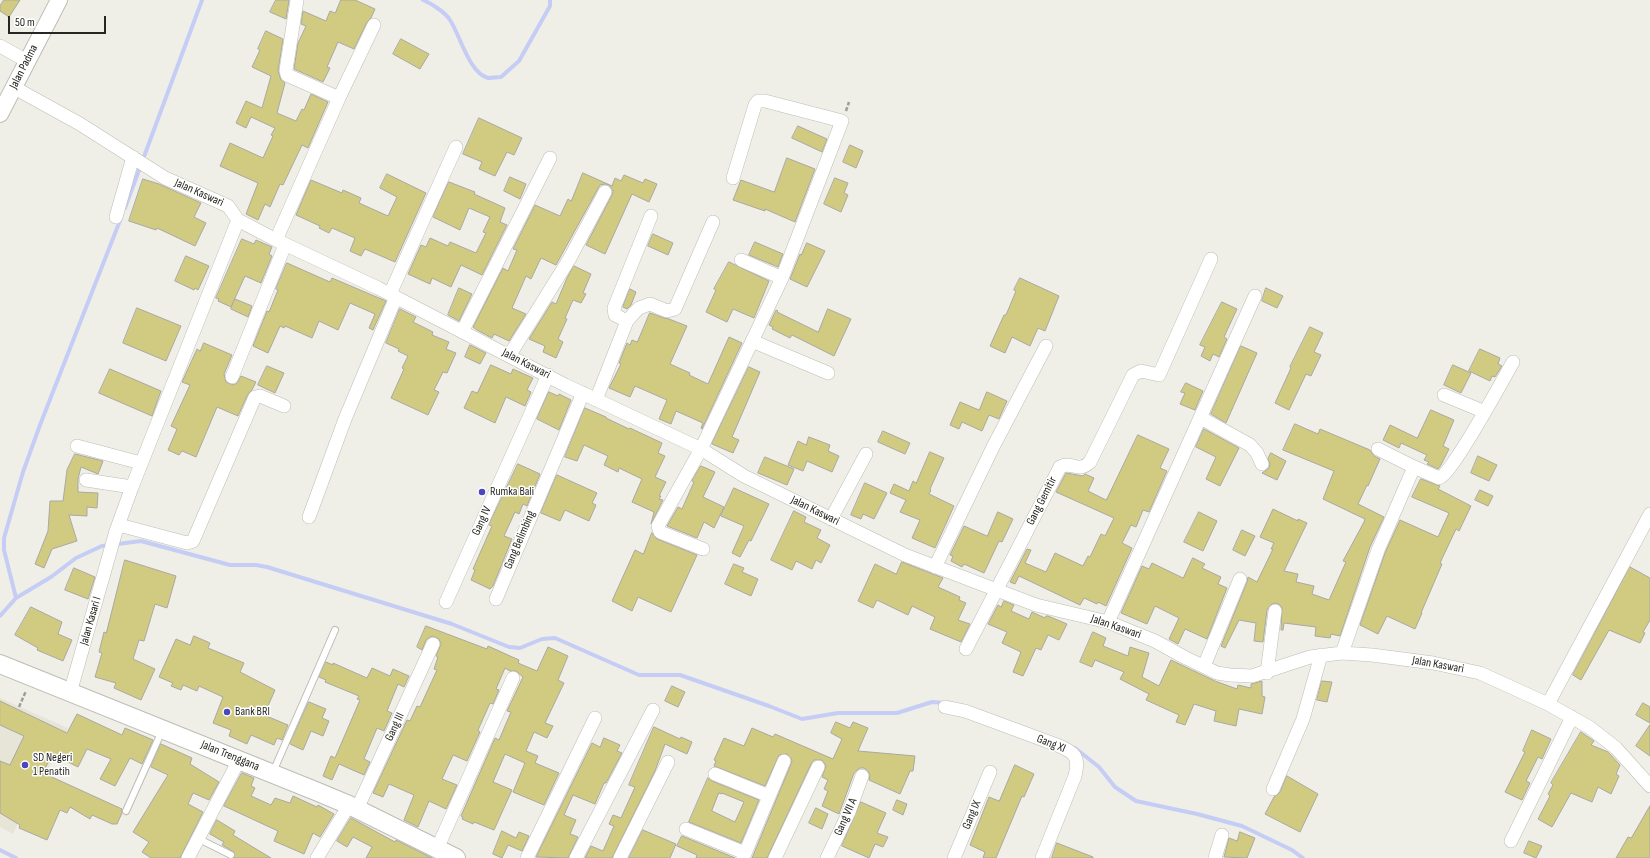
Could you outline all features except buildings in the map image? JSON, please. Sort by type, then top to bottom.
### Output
[{"type":"main road","name":"Jalan Trenggana","points":[[0,664],[353,807],[456,858]]},
{"type":"street","name":"Jalan Padma","points":[[0,113],[59,0]]},
{"type":"street","points":[[297,0],[286,70],[287,75],[339,98]]},
{"type":"street","points":[[232,377],[280,243],[339,98],[374,25]]},
{"type":"street","points":[[0,46],[27,61]]},
{"type":"street","name":"Jalan Kaswari","points":[[13,87],[80,124],[165,178],[228,206],[238,220],[280,243],[393,296],[596,400],[701,449],[744,476],[905,555],[1036,605],[1108,622],[1155,641],[1217,673],[1243,677],[1252,676],[1267,673],[1288,664],[1321,654],[1342,653],[1372,655],[1433,663],[1472,671],[1493,678],[1572,717],[1609,742],[1650,786]]},
{"type":"street","points":[[703,549],[660,532],[658,528],[701,449],[782,278],[842,121],[765,100],[758,101],[755,105],[733,178]]},
{"type":"street","points":[[309,517],[393,296],[456,147]]},
{"type":"street","points":[[116,217],[133,157]]},
{"type":"street","points":[[462,332],[550,158]]},
{"type":"street","points":[[509,356],[570,258],[605,192]]},
{"type":"street","points":[[627,321],[615,315],[614,308],[651,216]]},
{"type":"street","name":"Jalan Kasari I","points":[[70,693],[117,528],[141,463],[238,220]]},
{"type":"street","points":[[596,400],[627,321],[639,308],[650,304],[667,311],[675,309],[713,222]]},
{"type":"street","name":"Gang Gemitir","points":[[997,589],[1060,467],[1067,465],[1080,468],[1086,466],[1090,462],[1133,375],[1141,370],[1159,375],[1211,259]]},
{"type":"street","points":[[741,260],[782,278]]},
{"type":"street","points":[[1108,622],[1255,296]]},
{"type":"street","points":[[752,341],[828,373]]},
{"type":"street","points":[[935,566],[993,447],[1046,346]]},
{"type":"street","points":[[1378,449],[1439,478],[1443,477],[1484,412],[1513,362]]},
{"type":"street","name":"Gang IV","points":[[446,602],[548,375]]},
{"type":"street","name":"Gang Belimbing","points":[[496,599],[583,393]]},
{"type":"street","points":[[1444,395],[1484,412]]},
{"type":"street","points":[[117,528],[187,543],[193,541],[256,397],[260,396],[284,406]]},
{"type":"street","points":[[1201,418],[1250,445],[1257,453],[1262,464]]},
{"type":"street","points":[[77,446],[141,463]]},
{"type":"street","points":[[831,519],[866,454]]},
{"type":"street","points":[[1342,653],[1378,550],[1414,467]]},
{"type":"street","points":[[86,480],[132,486]]},
{"type":"street","points":[[1548,704],[1650,514]]},
{"type":"street","points":[[1204,666],[1240,579]]},
{"type":"street","points":[[966,649],[997,589]]},
{"type":"street","points":[[1267,673],[1275,610]]},
{"type":"street","name":"Gang III","points":[[317,858],[353,807],[433,644]]},
{"type":"street","points":[[1273,789],[1303,719],[1321,654]]},
{"type":"street","points":[[437,848],[513,678]]},
{"type":"street","name":"Gang XI","points":[[945,707],[965,711],[1057,745],[1075,756],[1077,766],[1075,776],[1042,858]]},
{"type":"street","points":[[576,858],[653,710]]},
{"type":"street","points":[[1511,841],[1572,717]]},
{"type":"street","points":[[527,858],[596,718]]},
{"type":"street","points":[[188,858],[240,760]]},
{"type":"street","points":[[686,829],[744,855],[784,761]]},
{"type":"street","points":[[620,858],[668,762]]},
{"type":"street","points":[[775,858],[818,767]]},
{"type":"street","name":"Gang IX","points":[[954,858],[990,772]]},
{"type":"street","points":[[715,774],[769,796]]},
{"type":"street","name":"Gang VII A","points":[[827,858],[849,812],[862,776]]},
{"type":"street","points":[[1215,858],[1222,834]]},
{"type":"lane","points":[[273,774],[335,630]]},
{"type":"lane","points":[[126,811],[162,729]]},
{"type":"lane","points":[[199,839],[231,855]]},
{"type":"path","points":[[19,707],[28,687]]},
{"type":"shaded area","name":"SD Negeri 1 Penatih","points":[[0,698],[68,728],[32,803],[28,802],[13,834],[0,827]]},
{"type":"waterway","points":[[125,208],[202,0]]},
{"type":"waterway","points":[[423,0],[438,8],[448,17],[475,69],[481,75],[488,78],[501,77],[519,61],[550,6],[550,0]]},
{"type":"waterway","points":[[16,598],[4,550],[4,538],[23,472],[40,425],[121,218]]},
{"type":"waterway","points":[[0,616],[16,598],[51,577],[76,558],[102,546],[141,541],[230,565],[256,565],[267,567],[452,624],[509,647],[520,648],[542,639],[555,638],[639,675],[680,675],[802,719],[838,713],[897,713],[932,702],[945,703]]},
{"type":"waterway","points":[[1075,748],[1099,767],[1115,787],[1136,801],[1197,814],[1242,826],[1292,850],[1303,858]]},
{"type":"waterway","points":[[0,850],[16,858]]},
{"type":"place","name":"Rumka Bali","points":[[482,492]]},
{"type":"place","name":"Bank BRI","points":[[227,712]]},
{"type":"place","name":"SD Negeri 1 Penatih","points":[[25,765]]}]
